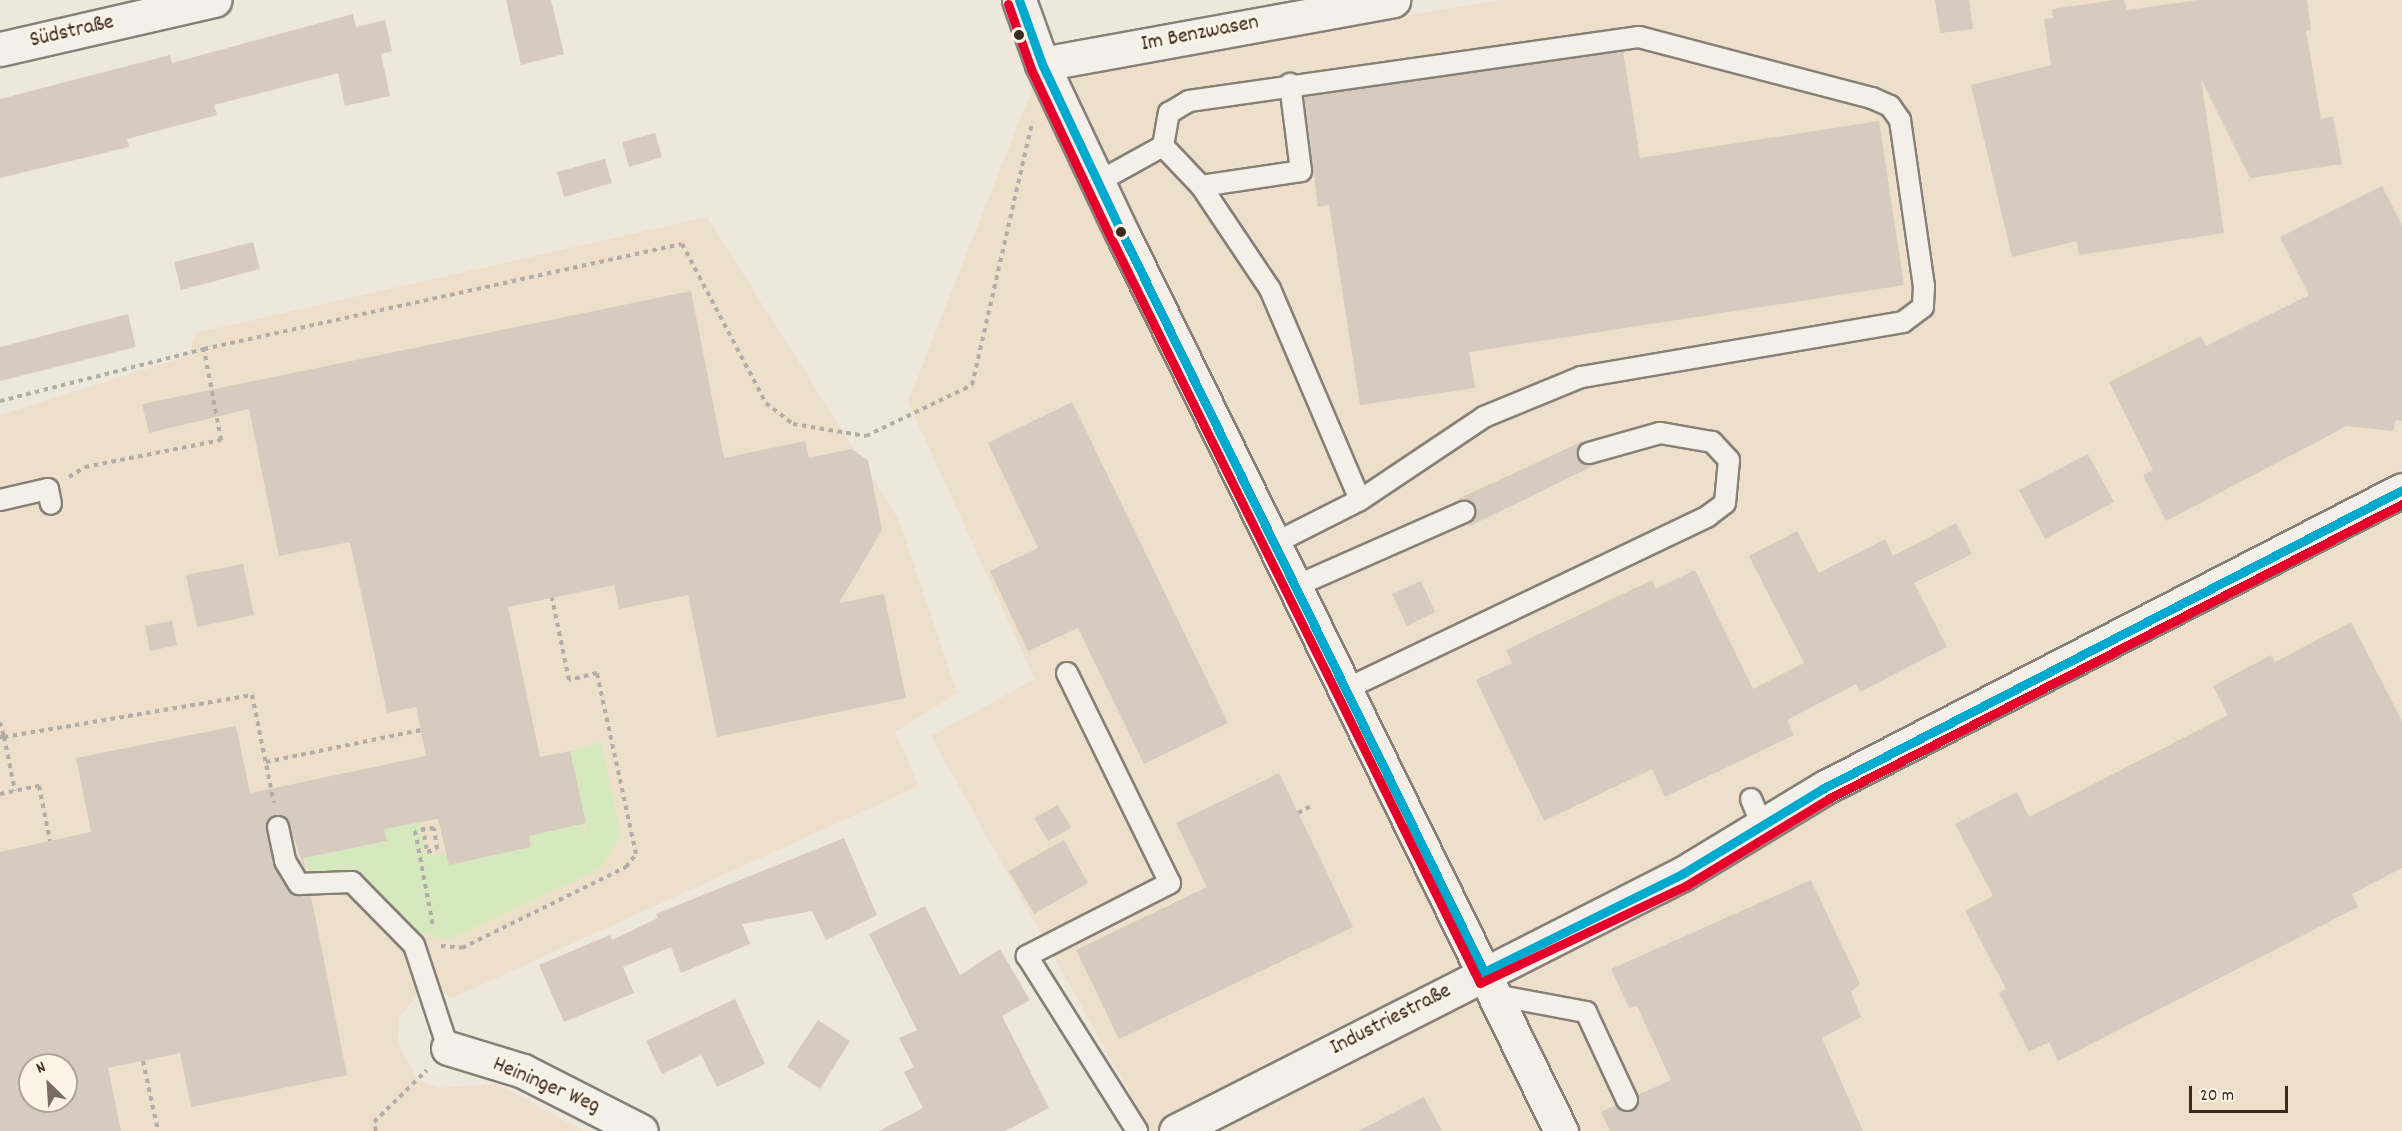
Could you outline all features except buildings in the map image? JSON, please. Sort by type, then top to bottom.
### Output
[{"type":"street","name":"Südstraße","points":[[0,49],[214,0]]},
{"type":"street","points":[[1019,0],[1042,63],[1098,182],[1273,544],[1347,688],[1561,1131]]},
{"type":"street","name":"Im Benzwasen","points":[[1042,63],[1331,4],[1393,0]]},
{"type":"street","name":"Industriestraße","points":[[1176,1131],[1490,984],[1682,874],[1757,812],[1824,788],[2402,490]]},
{"type":"street","name":"Heininger Weg","points":[[448,1048],[523,1071],[603,1123],[641,1131]]},
{"type":"lane","points":[[1163,146],[1169,113],[1189,101],[1290,84],[1639,37],[1872,98],[1890,106],[1899,120],[1924,286],[1923,307],[1903,322],[1581,377],[1484,417],[1360,500],[1273,544]]},
{"type":"lane","points":[[1201,186],[1301,171],[1290,84]]},
{"type":"lane","points":[[1098,182],[1163,146]]},
{"type":"lane","points":[[1163,146],[1201,186],[1270,289],[1360,500]]},
{"type":"lane","points":[[1347,688],[1708,516],[1725,503],[1729,460],[1712,442],[1660,433],[1589,453]]},
{"type":"lane","points":[[0,500],[50,497]]},
{"type":"lane","points":[[1296,586],[1464,512]]},
{"type":"lane","points":[[1066,673],[1170,883],[1027,956],[1137,1131]]},
{"type":"lane","points":[[277,819],[285,861],[299,884],[352,882],[414,945],[448,1048]]},
{"type":"lane","points":[[1490,984],[1586,1012],[1627,1100]]},
{"type":"path","points":[[0,401],[204,349],[682,244],[766,403],[793,424],[866,436],[972,385],[1031,122],[1061,104]]},
{"type":"path","points":[[50,497],[85,467],[221,440],[204,349]]},
{"type":"path","points":[[440,824],[423,827],[427,852],[438,849],[434,828],[415,831],[437,946],[462,948],[626,867],[636,854],[597,673],[569,680],[552,598]]},
{"type":"path","points":[[2,737],[252,695],[277,819]]},
{"type":"path","points":[[0,722],[15,791]]},
{"type":"path","points":[[266,762],[421,730]]},
{"type":"path","points":[[0,794],[39,786],[50,841]]},
{"type":"path","points":[[1298,813],[1311,806]]},
{"type":"path","points":[[376,1131],[374,1122],[448,1048]]},
{"type":"path","points":[[143,1061],[158,1131]]},
{"type":"shaded area","points":[[1502,0],[2402,0],[2402,1131],[1151,1131],[931,736],[1035,679],[908,402],[1038,74]]},
{"type":"shaded area","points":[[707,217],[899,520],[957,693],[895,732],[919,786],[452,998],[433,987],[418,994],[399,1018],[398,1044],[418,1080],[437,1088],[497,1084],[584,1131],[0,1131],[0,415],[188,356],[196,333]]},
{"type":"green space","points":[[601,742],[621,834],[601,868],[448,940],[414,930],[354,874],[311,880],[306,857],[386,842],[384,829],[419,822],[426,856],[446,852],[449,865],[531,847],[529,836],[582,824],[589,843],[570,751]]},
{"type":"transit line","points":[[1019,0],[1042,64],[1122,233],[1484,972]]},
{"type":"transit line","points":[[1008,4],[1031,69],[1111,238],[1480,983],[1687,885],[1830,798],[2402,504]]},
{"type":"transit line","points":[[1484,972],[1682,874],[1824,788],[2402,490]]}]
